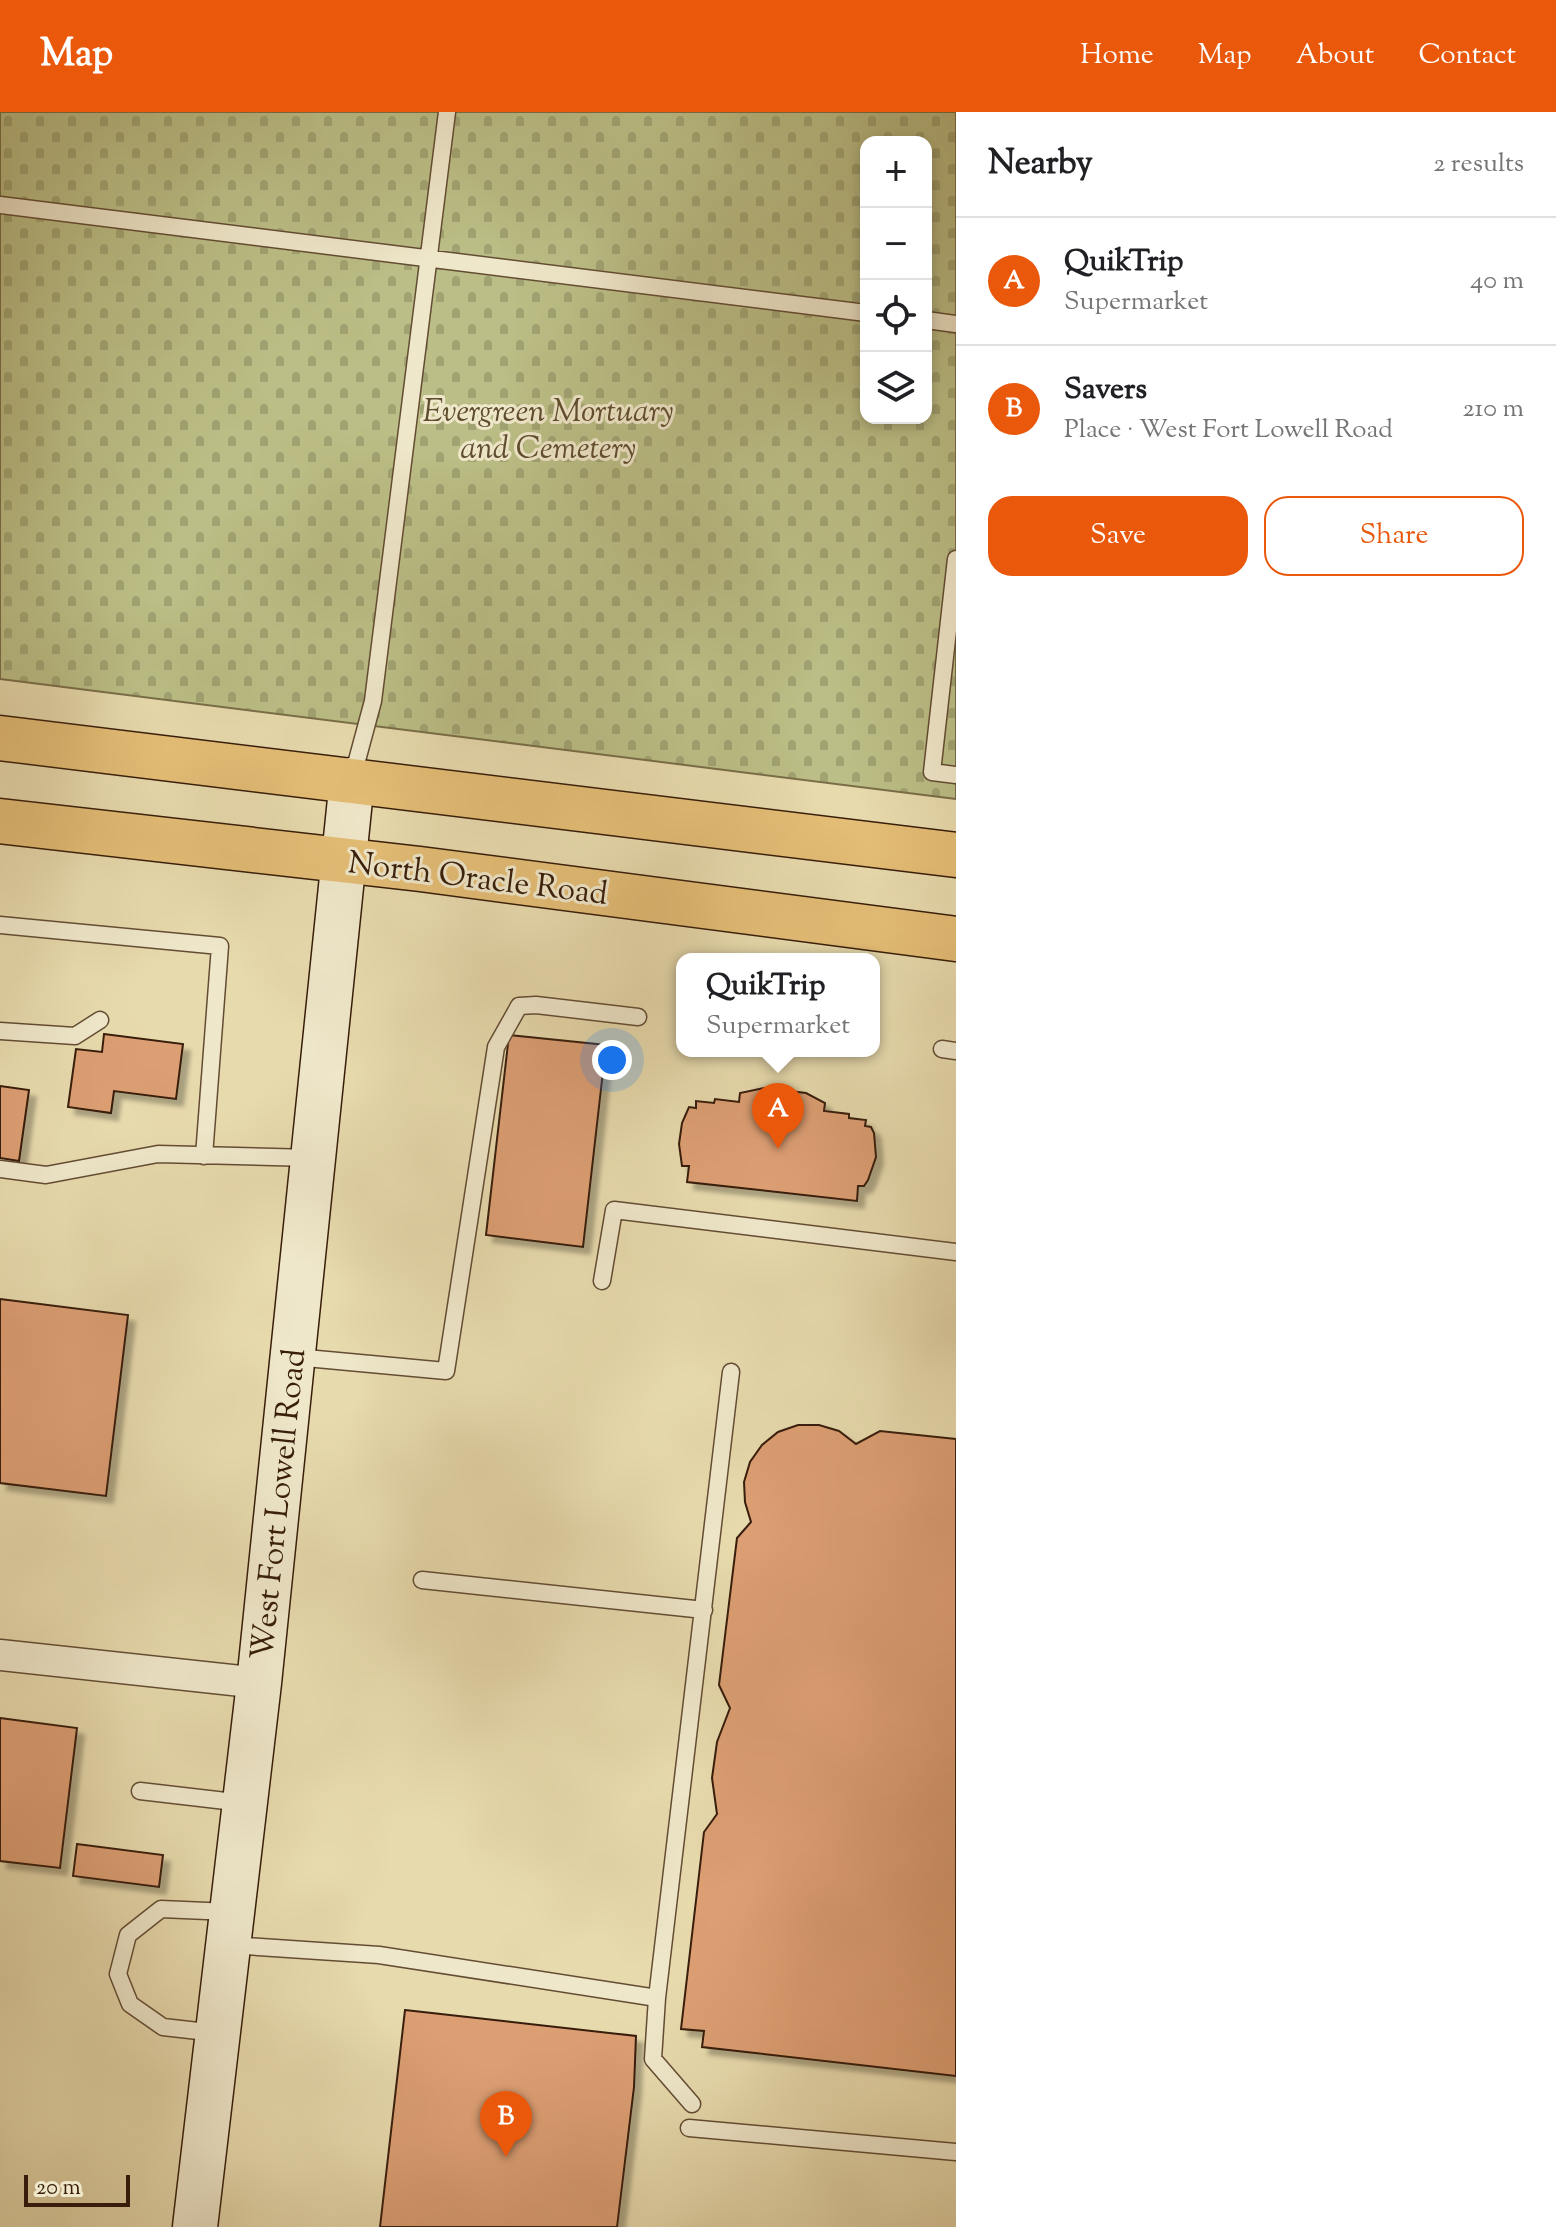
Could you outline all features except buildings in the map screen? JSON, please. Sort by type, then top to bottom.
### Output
[{"type":"highway","points":[[0,738],[956,855]]},
{"type":"highway","name":"North Oracle Road","points":[[0,821],[344,860],[956,939]]},
{"type":"main road","name":"West Fort Lowell Road","points":[[195,2227],[259,1683],[352,780]]},
{"type":"street","points":[[0,1655],[259,1683]]},
{"type":"lane","points":[[352,780],[373,701],[447,112]]},
{"type":"lane","points":[[0,205],[860,312]]},
{"type":"lane","points":[[932,321],[956,324]]},
{"type":"lane","points":[[956,559],[932,772],[956,775]]},
{"type":"lane","points":[[0,925],[220,946],[204,1156]]},
{"type":"lane","points":[[293,1357],[446,1371],[496,1047],[519,1006],[536,1005],[638,1017]]},
{"type":"lane","points":[[0,1031],[75,1036],[100,1020]]},
{"type":"lane","points":[[0,1169],[46,1175],[158,1154],[313,1158]]},
{"type":"lane","points":[[602,1281],[614,1210],[956,1252]]},
{"type":"lane","points":[[692,2104],[653,2059],[657,1998],[731,1372]]},
{"type":"lane","points":[[422,1580],[704,1610]]},
{"type":"lane","points":[[140,1791],[244,1803]]},
{"type":"lane","points":[[218,2033],[163,2027],[130,2004],[118,1974],[128,1935],[161,1909],[230,1928],[379,1955],[657,1998]]},
{"type":"lane","points":[[689,2128],[956,2152]]},
{"type":"green space","name":"Evergreen Mortuary and Cemetery","points":[[0,112],[956,112],[956,799],[0,679]]},
{"type":"place","name":"QuikTrip","points":[[778,1149]]},
{"type":"place","name":"Savers","points":[[506,2157]]}]
